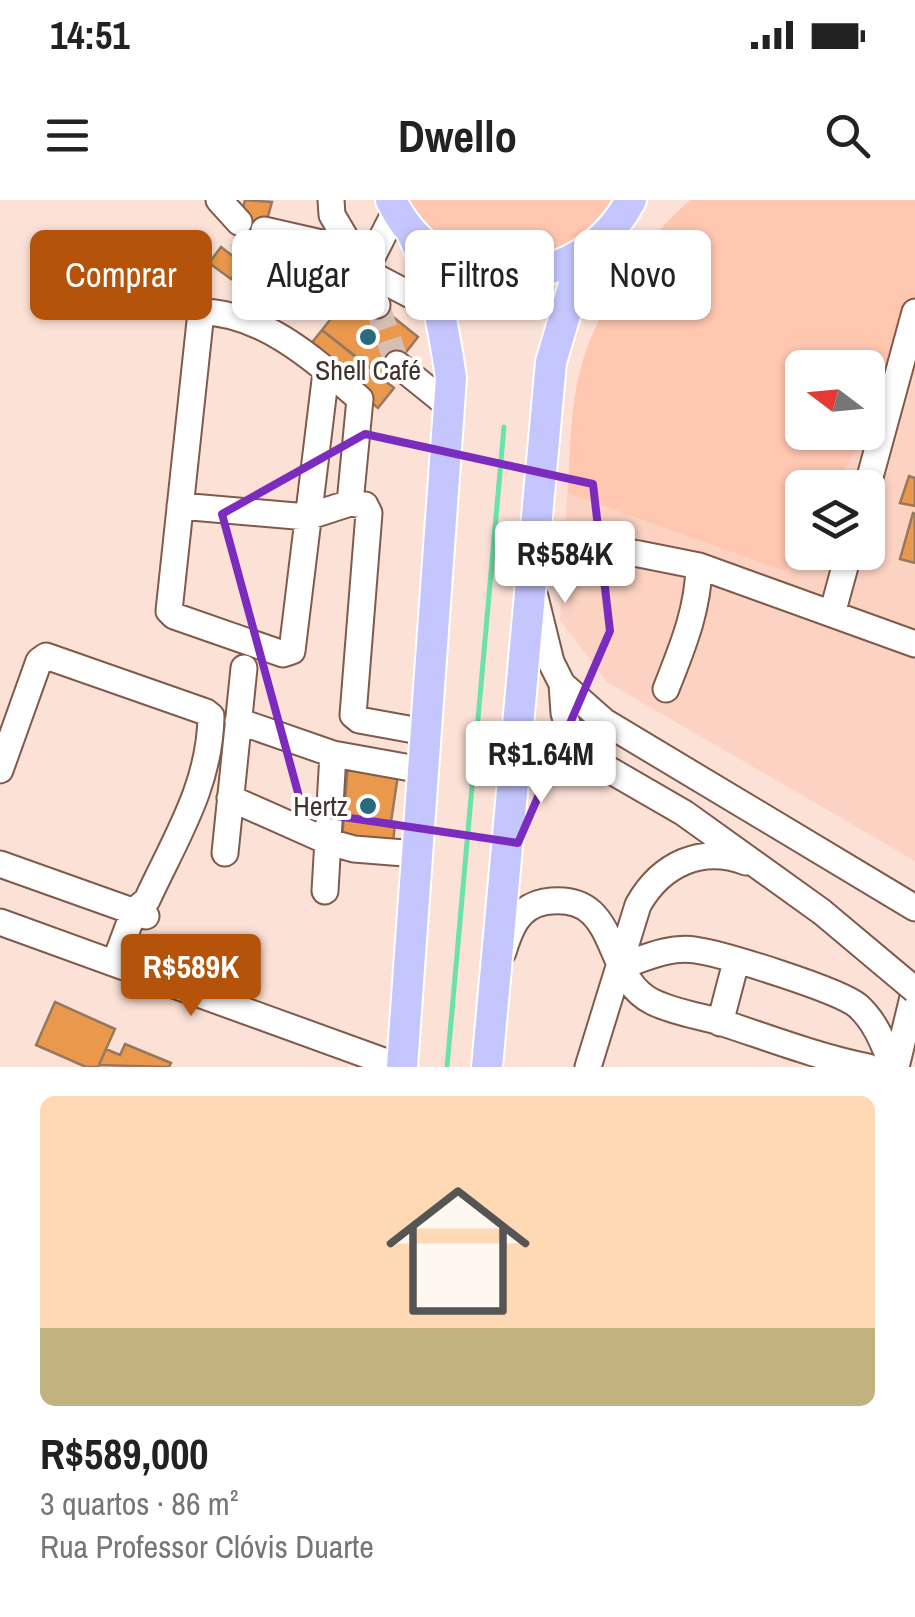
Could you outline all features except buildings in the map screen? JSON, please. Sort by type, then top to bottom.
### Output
[{"type":"main road","points":[[612,230],[632,201]]},
{"type":"main road","points":[[400,214],[433,250],[458,265],[501,275],[545,272],[574,260]]},
{"type":"main road","points":[[486,1067],[551,362],[574,285]]},
{"type":"main road","points":[[401,1067],[451,378],[442,320]]},
{"type":"street","points":[[219,200],[239,222]]},
{"type":"street","points":[[331,200],[332,215],[341,230]]},
{"type":"street","points":[[326,372],[292,652],[283,654],[171,614],[201,312],[264,326],[326,372],[362,401],[350,503]]},
{"type":"street","points":[[872,470],[914,319]]},
{"type":"street","points":[[397,364],[449,406]]},
{"type":"street","points":[[180,506],[307,517],[350,503],[365,505],[369,513],[353,715],[359,720],[425,732]]},
{"type":"street","points":[[911,897],[605,722],[562,684],[551,662],[536,602],[533,539],[699,566],[915,644]]},
{"type":"street","points":[[666,690],[692,622],[699,566]]},
{"type":"street","points":[[832,614],[844,570]]},
{"type":"street","points":[[0,770],[39,661],[46,656],[208,713],[210,734],[198,798],[143,910],[124,965]]},
{"type":"street","points":[[225,853],[244,668]]},
{"type":"street","points":[[562,684],[564,713],[575,750],[684,813],[770,872],[915,989],[894,1067]]},
{"type":"street","points":[[238,721],[333,754],[422,770]]},
{"type":"street","points":[[325,891],[333,754]]},
{"type":"street","points":[[205,764],[231,786],[329,842],[354,849],[418,854]]},
{"type":"street","points":[[588,1067],[638,904],[649,886],[672,866],[699,855],[730,856],[770,872]]},
{"type":"street","points":[[0,864],[143,910]]},
{"type":"street","points":[[497,971],[509,930],[522,912],[534,904],[552,901],[578,903],[594,912],[608,934],[619,967],[650,1001],[868,1067]]},
{"type":"street","points":[[0,922],[401,1067]]},
{"type":"street","points":[[619,967],[666,951],[694,950],[818,987],[856,1005],[873,1023],[894,1067]]},
{"type":"street","points":[[720,1023],[736,962]]},
{"type":"street","points":[[905,1067],[915,1049]]},
{"type":"highlighted area","points":[[365,434],[593,484],[610,631],[518,843],[303,811],[222,514]]},
{"type":"shaded area","points":[[409,200],[611,200],[595,221],[584,230],[574,230],[574,239],[554,249],[554,230],[430,228]]},
{"type":"shaded area","points":[[690,200],[915,200],[915,861],[607,682],[560,620],[571,429],[578,381],[600,320],[711,320],[711,230],[663,230]]},
{"type":"shaded area","points":[[690,200],[915,200],[915,374],[885,400],[885,350],[785,350],[785,450],[856,450],[844,470],[785,470],[785,571],[568,493],[577,384],[599,320],[711,320],[711,230],[660,230]]},
{"type":"waterway","points":[[447,1067],[504,427]]},
{"type":"tunnel","points":[[382,320],[397,364]]},
{"type":"place","name":"Shell Café","points":[[368,337]]},
{"type":"place","name":"Hertz","points":[[368,806]]}]
